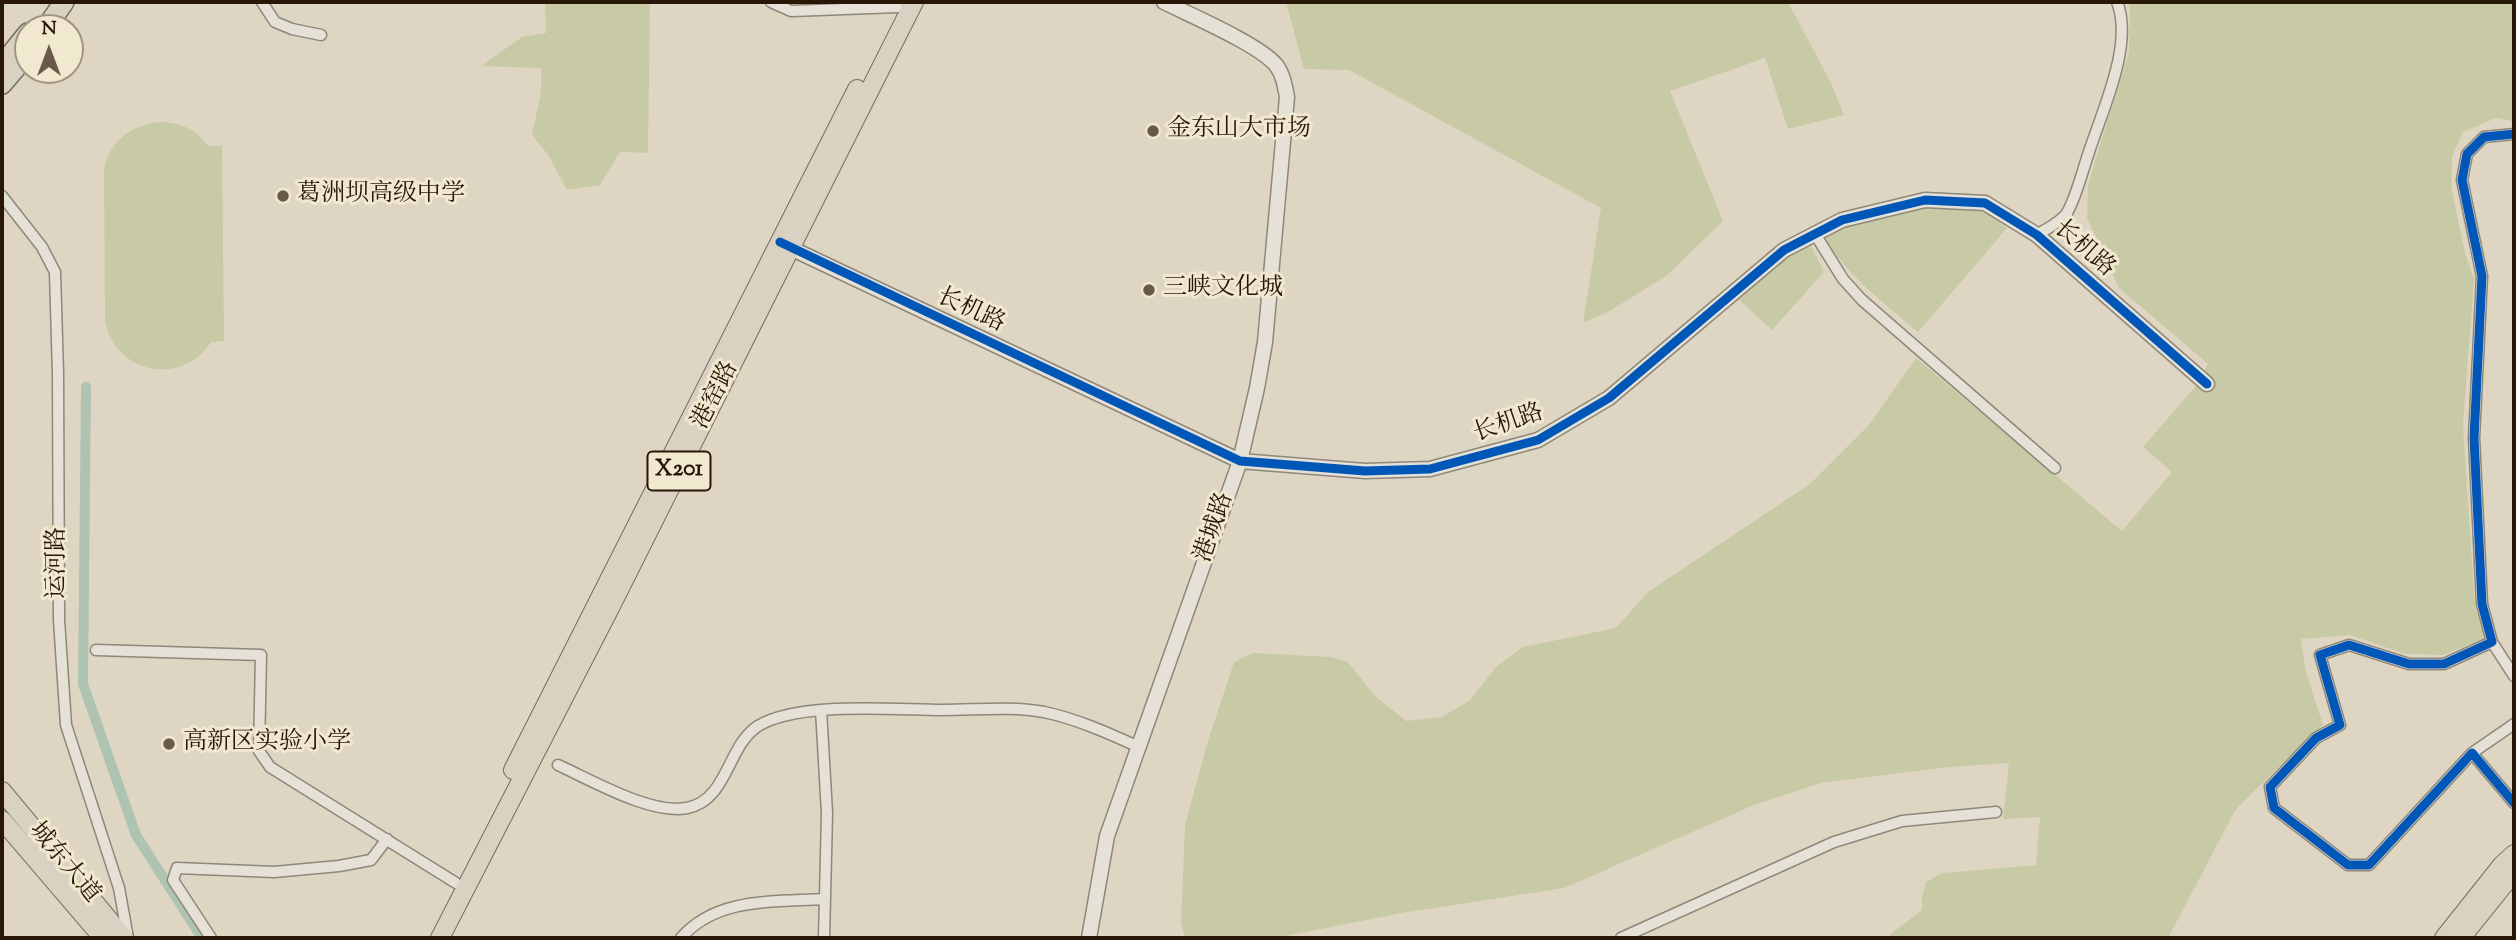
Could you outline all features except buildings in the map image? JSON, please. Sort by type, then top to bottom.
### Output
[{"type":"highway","points":[[2,65],[14,50]]},
{"type":"highway","points":[[2,84],[14,70]]},
{"type":"main road","name":"港窑路","points":[[440,938],[610,608],[905,4]]},
{"type":"main road","name":"港窑路","points":[[428,938],[785,245]]},
{"type":"main road","name":"城东大道","points":[[2,790],[126,938]]},
{"type":"main road","name":"城东大道","points":[[2,820],[103,938]]},
{"type":"main road","points":[[2444,938],[2502,864],[2514,854]]},
{"type":"main road","points":[[2461,938],[2514,872]]},
{"type":"street","points":[[771,2],[791,11],[905,4]]},
{"type":"street","name":"港城路","points":[[1089,938],[1107,836],[1240,461],[1265,342],[1287,97],[1285,82],[1276,65],[1254,48],[1164,2]]},
{"type":"street","points":[[2037,235],[2066,215],[2077,188],[2117,65],[2122,33],[2117,2]]},
{"type":"street","points":[[264,4],[275,22],[292,29],[321,35]]},
{"type":"street","points":[[2514,134],[2484,137],[2467,154],[2462,180],[2482,276],[2474,438],[2482,604],[2492,642],[2514,676]]},
{"type":"street","name":"运河路","points":[[2,196],[42,247],[55,272],[59,620],[66,725],[119,888],[126,938]]},
{"type":"street","name":"长机路","points":[[785,245],[1240,461],[1366,471],[1430,469],[1538,440],[1609,398],[1784,250],[1842,220],[1925,200],[1985,203],[2037,235],[2207,384]]},
{"type":"street","points":[[1815,234],[1843,279],[1862,300],[2055,468]]},
{"type":"street","points":[[2492,642],[2444,664],[2409,664],[2348,645],[2320,655],[2340,725],[2316,738],[2270,787],[2274,808],[2348,865],[2369,865],[2472,753],[2514,724]]},
{"type":"street","points":[[96,650],[261,656],[259,751],[270,767],[456,883]]},
{"type":"street","points":[[558,765],[648,805],[665,809],[688,808],[706,801],[719,785],[739,748],[757,727],[778,718],[821,710],[1004,709],[1043,712],[1093,727],[1139,747]]},
{"type":"street","points":[[821,710],[827,813],[824,938]]},
{"type":"street","points":[[2472,753],[2514,803]]},
{"type":"street","points":[[1621,938],[1834,842],[1902,821],[1996,812]]},
{"type":"street","points":[[211,938],[173,880],[177,868],[274,872],[339,866],[372,859],[387,839]]},
{"type":"street","points":[[681,938],[692,925],[715,913],[747,903],[824,899]]},
{"type":"green space","points":[[545,2],[650,2],[648,153],[620,152],[600,185],[567,190],[549,156],[532,135],[541,92],[541,68],[481,66],[522,37],[546,33]]},
{"type":"green space","points":[[1286,2],[1788,2],[1831,83],[1844,115],[1788,129],[1765,58],[1670,91],[1723,221],[1666,276],[1608,312],[1583,323],[1601,208],[1349,70],[1304,69]]},
{"type":"green space","points":[[2128,2],[2514,2],[2514,121],[2496,118],[2463,132],[2452,157],[2451,187],[2465,253],[2474,279],[2463,425],[2475,607],[2485,638],[2443,655],[2405,654],[2350,635],[2301,639],[2306,672],[2323,725],[2236,809],[2168,938],[1888,938],[1922,910],[1926,882],[1942,873],[2036,865],[2040,817],[2003,819],[2009,763],[1949,767],[1821,783],[1754,805],[1564,888],[1402,913],[1275,938],[1185,938],[1181,922],[1185,825],[1207,744],[1234,662],[1253,653],[1331,657],[1348,662],[1374,695],[1406,721],[1442,717],[1470,700],[1497,666],[1523,647],[1616,628],[1648,592],[1811,483],[1869,425],[1916,358],[2122,531],[2172,472],[2143,447],[2195,387],[2208,364],[2119,288],[2087,218],[2088,187],[2129,52]]},
{"type":"green space","points":[[158,122],[173,123],[192,130],[208,146],[222,146],[224,341],[211,342],[199,356],[184,365],[168,369],[151,368],[136,363],[122,353],[112,340],[105,322],[104,169],[111,150],[123,136],[139,127]]},
{"type":"green space","points":[[1923,206],[1981,209],[2007,228],[1918,332],[1855,277],[1824,237],[1849,225]]},
{"type":"green space","points":[[1809,242],[1824,272],[1772,330],[1739,300],[1786,255]]},
{"type":"waterway","points":[[86,387],[83,684],[136,835],[202,938]]},
{"type":"cycle path","points":[[2514,134],[2484,137],[2467,154],[2462,180],[2482,276],[2474,438],[2482,604],[2492,642],[2444,664],[2409,664],[2349,645],[2320,655],[2340,725],[2316,738],[2270,787],[2274,808],[2348,865],[2369,865],[2472,753],[2514,803]]},
{"type":"cycle path","points":[[780,242],[1240,461],[1365,471],[1430,469],[1538,440],[1609,398],[1784,250],[1842,220],[1925,200],[1985,203],[2037,235],[2207,384]]},
{"type":"place","name":"金东山大市场","points":[[1153,131]]},
{"type":"place","name":"葛洲坝高级中学","points":[[283,196]]},
{"type":"place","name":"三峡文化城","points":[[1149,290]]},
{"type":"place","name":"高新区实验小学","points":[[169,744]]}]
